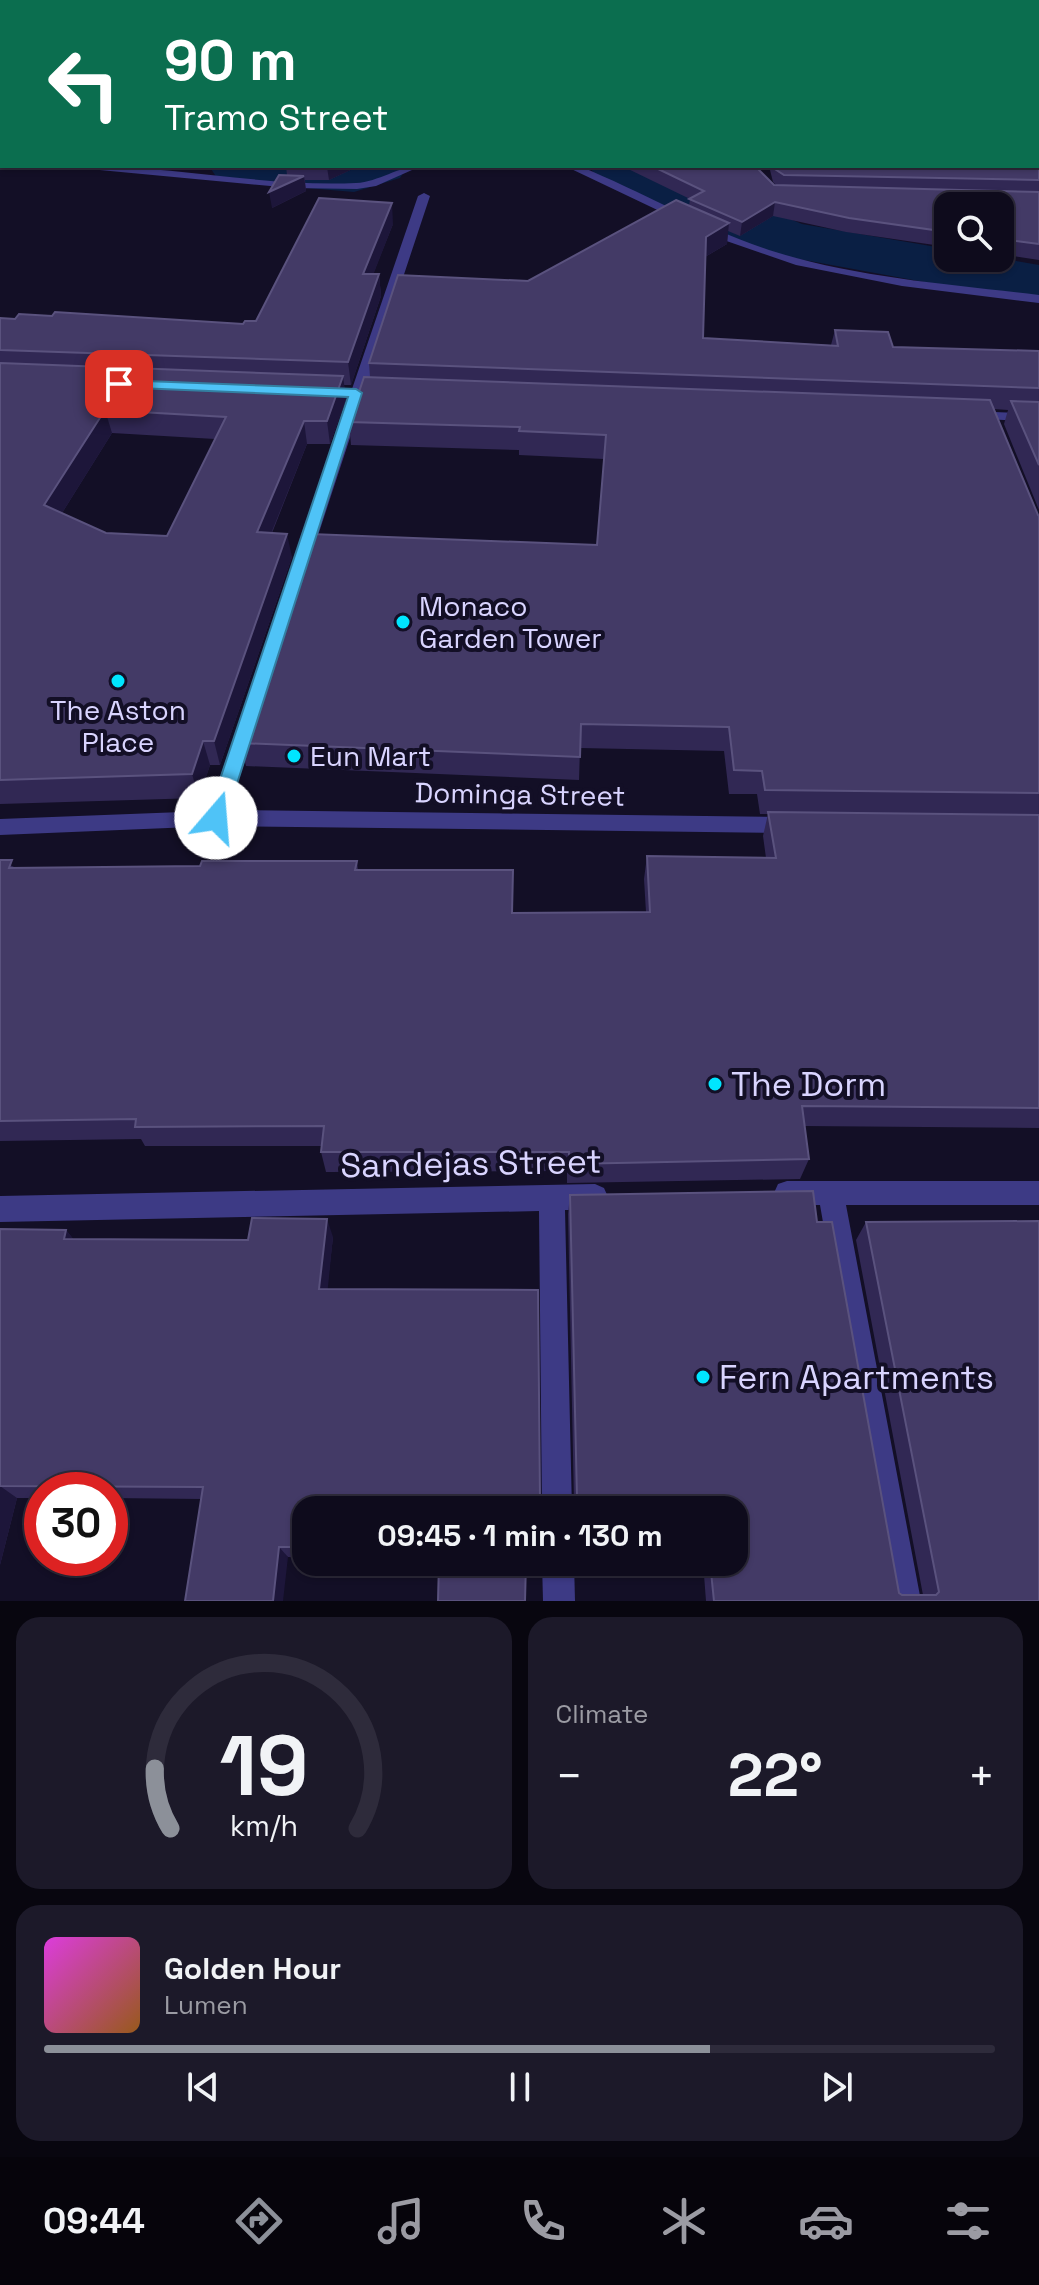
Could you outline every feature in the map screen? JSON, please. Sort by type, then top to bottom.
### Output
[{"type":"street","points":[[110,168],[292,185],[357,186],[372,184],[411,168]]},
{"type":"street","points":[[574,168],[721,236],[769,254],[872,277],[1039,299]]},
{"type":"street","points":[[216,818],[424,196]]},
{"type":"street","points":[[309,391],[403,395]]},
{"type":"street","points":[[958,415],[993,423],[1039,418]]},
{"type":"street","name":"Dominga Street","points":[[0,827],[216,818],[818,825]]},
{"type":"street","points":[[831,1193],[905,1601]]},
{"type":"street","points":[[769,1194],[1039,1193]]},
{"type":"street","name":"Sandejas Street","points":[[0,1209],[614,1196]]},
{"type":"street","points":[[552,1198],[557,1496]]},
{"type":"street","points":[[558,1576],[559,1601]]},
{"type":"building","points":[[656,168],[759,168],[774,185],[1039,192],[1039,244],[1014,241],[1014,192],[934,192],[934,230],[849,218],[775,202],[742,222],[689,199],[704,191]]},
{"type":"building","points":[[1039,168],[1039,180],[784,175],[775,169]]},
{"type":"building","points":[[279,175],[304,176],[269,192]]},
{"type":"building","points":[[319,198],[392,203],[363,274],[379,274],[348,362],[0,350],[0,318],[15,319],[19,314],[52,316],[55,312],[243,324],[245,321],[256,321]]},
{"type":"building","points":[[676,200],[729,223],[706,237],[703,338],[838,346],[835,330],[888,332],[893,347],[1039,351],[1039,388],[369,363],[398,275],[528,281]]},
{"type":"building","name":"The Aston Place","points":[[0,363],[343,376],[327,421],[304,421],[257,532],[287,534],[214,741],[203,741],[192,774],[0,780]],"holes":[[[105,410],[226,417],[167,536],[106,533],[44,505]]]},
{"type":"building","points":[[364,377],[990,400],[1039,516],[1039,793],[765,790],[762,771],[734,770],[729,727],[581,724],[580,757],[240,743],[311,534],[597,545],[606,435],[519,431],[520,427],[349,422]]},
{"type":"building","points":[[1011,401],[1039,402],[1039,465]]},
{"type":"building","points":[[768,812],[1039,815],[1039,1108],[802,1106],[809,1159],[569,1164],[569,1152],[321,1152],[324,1126],[135,1127],[136,1119],[0,1121],[0,860],[12,860],[9,868],[200,866],[202,861],[357,861],[355,870],[513,870],[512,913],[650,912],[647,856],[776,858]]},
{"type":"building","points":[[813,1191],[817,1222],[832,1222],[899,1593],[902,1595],[936,1595],[939,1592],[866,1222],[1039,1221],[1039,1601],[714,1601],[711,1576],[748,1576],[748,1496],[577,1496],[570,1195]]},
{"type":"building","points":[[252,1218],[327,1219],[319,1289],[538,1290],[540,1496],[292,1496],[292,1547],[279,1547],[273,1601],[185,1601],[203,1487],[128,1487],[128,1472],[24,1472],[24,1486],[0,1486],[0,1229],[66,1230],[64,1239],[248,1240]]},
{"type":"building","points":[[439,1576],[526,1576],[525,1601],[438,1601]]},
{"type":"waterway","points":[[262,168],[354,175],[375,168]]},
{"type":"waterway","points":[[621,168],[787,240],[1039,284]]},
{"type":"place","name":"Monaco Garden Tower","points":[[403,622]]},
{"type":"place","name":"The Aston Place","points":[[118,681]]},
{"type":"place","name":"Eun Mart","points":[[294,756]]},
{"type":"place","name":"The Dorm","points":[[715,1084]]},
{"type":"place","name":"Fern Apartments","points":[[703,1377]]},
{"type":"route","points":[[119,384],[356,393],[216,818]]}]
